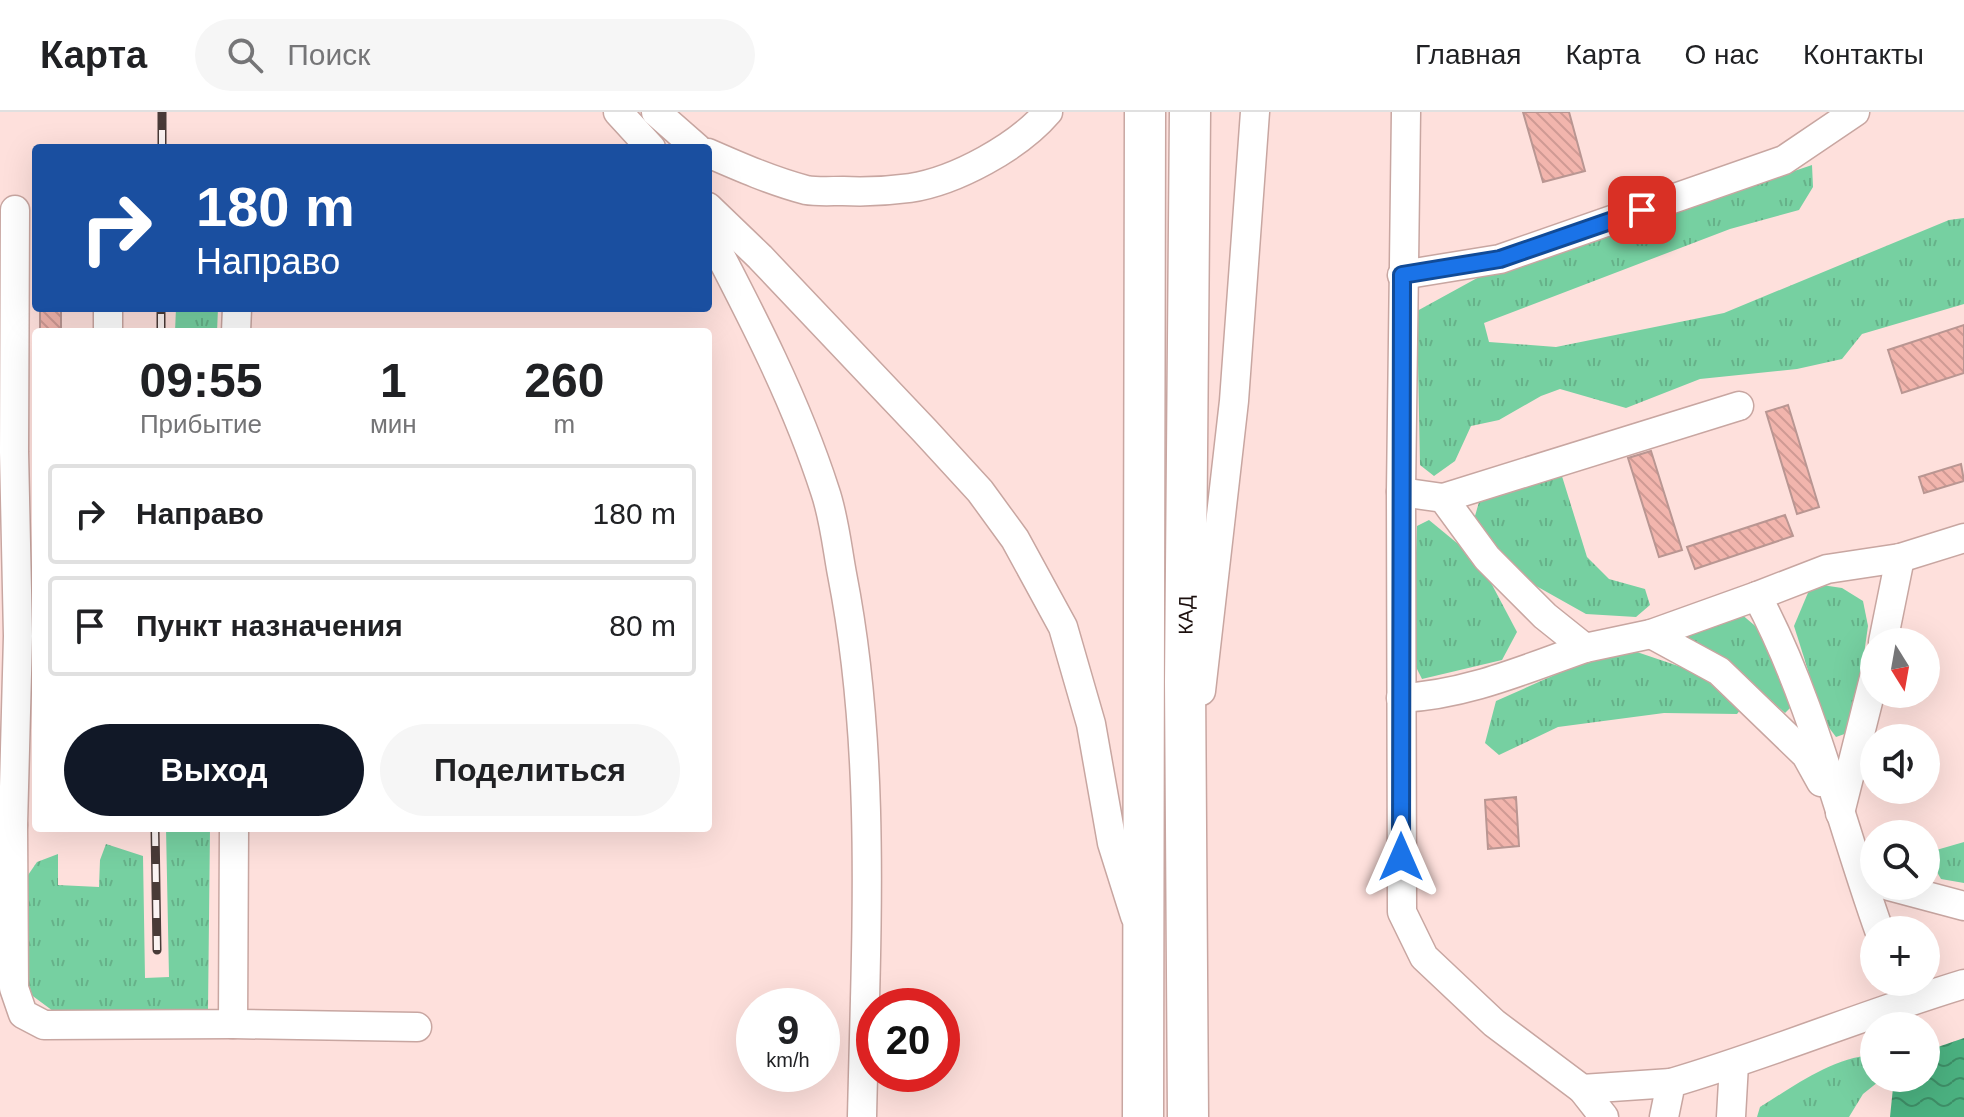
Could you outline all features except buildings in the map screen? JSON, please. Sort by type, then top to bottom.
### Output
[{"type":"highway","name":"КАД","points":[[1143,1117],[1145,112]]},
{"type":"highway","name":"КАД","points":[[1188,1117],[1185,682],[1190,112]]},
{"type":"street","points":[[618,112],[647,144]]},
{"type":"street","points":[[656,112],[692,144]]},
{"type":"street","points":[[712,155],[755,173],[809,190],[862,192],[912,188],[957,174],[1002,150],[1048,112]]},
{"type":"street","points":[[1188,812],[1234,401],[1255,112]]},
{"type":"street","points":[[1406,112],[1402,275],[1402,912],[1424,957],[1494,1023],[1582,1089],[1604,1117]]},
{"type":"street","points":[[1402,275],[1500,259],[1784,160],[1855,112]]},
{"type":"street","points":[[17,210],[26,274],[7,452],[18,636],[7,825],[14,988],[23,1014],[44,1025],[417,1027]]},
{"type":"street","points":[[712,211],[760,257],[925,431],[980,491],[1015,539],[1063,627],[1091,724],[1112,843],[1144,945]]},
{"type":"street","points":[[712,240],[776,365],[826,493],[853,627],[864,725],[868,825],[862,1117]]},
{"type":"street","points":[[1401,492],[1443,498],[1739,406]]},
{"type":"street","points":[[1443,498],[1487,558],[1545,616],[1585,648]]},
{"type":"street","points":[[1401,698],[1431,697],[1472,688],[1585,648],[1651,634],[1827,569],[1900,558],[1964,538]]},
{"type":"street","points":[[1886,628],[1900,558]]},
{"type":"street","points":[[1757,596],[1778,635],[1808,711],[1840,813],[1860,863]]},
{"type":"street","points":[[1651,634],[1719,671],[1806,755],[1840,813]]},
{"type":"street","points":[[1840,813],[1866,708]]},
{"type":"street","points":[[233,1024],[234,832]]},
{"type":"street","points":[[1940,900],[1964,906]]},
{"type":"street","points":[[1940,987],[1964,984]]},
{"type":"street","points":[[1582,1089],[1671,1083],[1734,1064],[1892,996]]},
{"type":"street","points":[[1189,1009],[1203,1117]]},
{"type":"street","points":[[1731,1117],[1734,1064]]},
{"type":"street","points":[[1664,1117],[1671,1083]]},
{"type":"green space","points":[[1812,165],[1813,187],[1799,210],[1730,229],[1484,323],[1489,342],[1556,347],[1724,313],[1949,220],[1964,218],[1964,304],[1862,334],[1842,359],[1797,369],[1700,379],[1626,408],[1560,389],[1499,420],[1471,426],[1455,461],[1434,476],[1420,465],[1417,311],[1479,277]]},
{"type":"green space","points":[[176,312],[218,312],[217,328],[175,328]]},
{"type":"green space","points":[[1561,473],[1587,557],[1609,579],[1645,589],[1650,605],[1636,617],[1586,614],[1529,582],[1473,523],[1479,502],[1542,476]]},
{"type":"green space","points":[[1429,520],[1480,562],[1517,632],[1502,660],[1422,679],[1412,659],[1417,526]]},
{"type":"green space","points":[[1822,585],[1842,588],[1863,601],[1868,626],[1860,628],[1860,682],[1853,731],[1836,737],[1824,721],[1794,626],[1810,588]]},
{"type":"green space","points":[[1740,613],[1767,636],[1791,707],[1785,713],[1726,660],[1687,647],[1688,636]]},
{"type":"green space","points":[[1631,650],[1702,674],[1741,709],[1737,714],[1664,713],[1558,727],[1499,755],[1485,743],[1496,701],[1595,657]]},
{"type":"green space","points":[[166,832],[210,832],[208,1010],[53,1011],[26,991],[26,878],[37,862],[58,854],[58,885],[99,887],[100,860],[106,844],[143,856],[145,978],[169,977]]},
{"type":"green space","points":[[1964,842],[1964,883],[1941,879],[1940,849]]},
{"type":"green space","points":[[1860,1057],[1860,1092],[1866,1092],[1849,1117],[1757,1117],[1760,1107],[1814,1074]]},
{"type":"water","points":[[1964,1038],[1964,1117],[1890,1117],[1893,1092],[1940,1092],[1940,1046]]},
{"type":"railway","points":[[162,112],[162,144]]},
{"type":"railway","points":[[161,312],[161,328]]},
{"type":"railway","points":[[155,832],[157,950]]},
{"type":"route","points":[[1401,857],[1402,275],[1500,259],[1642,210]]}]
